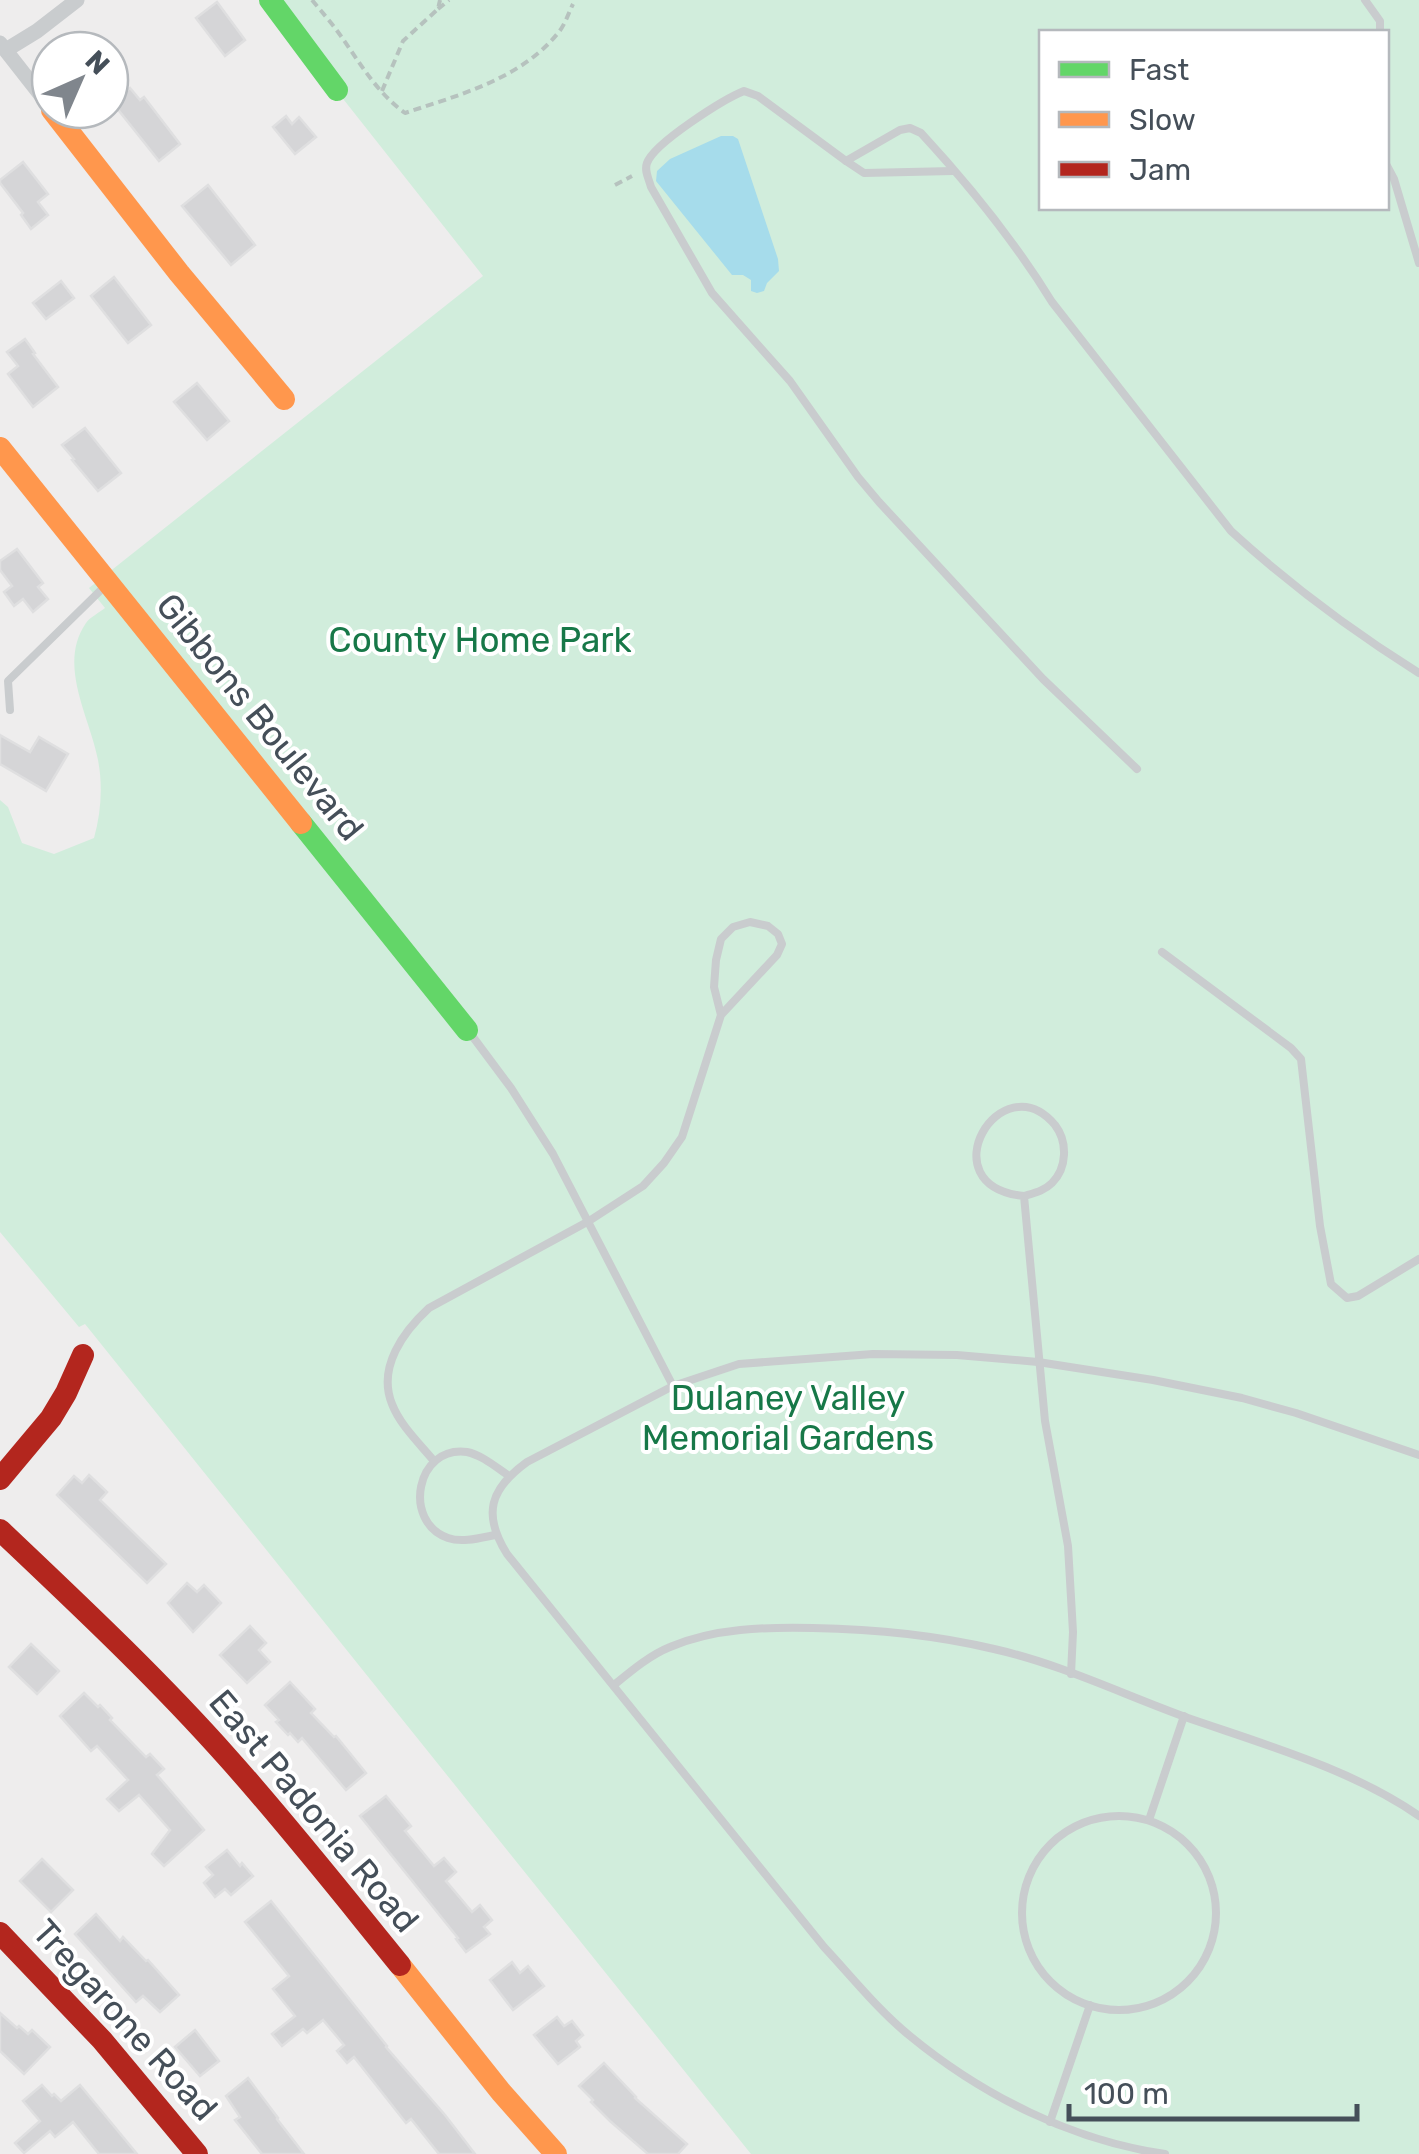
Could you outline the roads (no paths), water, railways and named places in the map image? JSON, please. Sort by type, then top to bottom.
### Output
[{"type":"street","points":[[30,81],[3,47],[37,31],[77,0]]},
{"type":"street","points":[[270,0],[338,90]]},
{"type":"street","points":[[68,130],[284,399]]},
{"type":"street","name":"Gibbons Boulevard","points":[[0,448],[467,1030]]},
{"type":"street","points":[[0,1479],[51,1418],[84,1355]]},
{"type":"street","name":"East Padonia Road","points":[[0,1530],[115,1639],[226,1756],[556,2154]]},
{"type":"street","name":"Tregarone Road","points":[[0,1933],[121,2060],[196,2154]]},
{"type":"lane","points":[[1365,0],[1380,20],[1380,30]]},
{"type":"lane","points":[[953,172],[864,173],[776,108],[744,91],[718,104],[656,149],[645,170],[712,293],[790,381],[858,477],[1044,679],[1137,769]]},
{"type":"lane","points":[[846,161],[900,130],[910,128],[922,133],[992,218],[1052,302],[1231,531],[1310,596],[1419,673]]},
{"type":"lane","points":[[1389,170],[1419,262]]},
{"type":"lane","points":[[10,710],[8,681],[108,584]]},
{"type":"lane","points":[[434,1460],[390,1402],[392,1360],[409,1325],[429,1308],[589,1221],[644,1186],[664,1164],[682,1136],[721,1015],[777,955],[782,944],[768,926],[750,922],[733,927],[721,939],[714,988],[721,1015]]},
{"type":"lane","points":[[1162,952],[1300,1058],[1320,1226],[1331,1284],[1337,1292],[1346,1298],[1358,1296],[1419,1258]]},
{"type":"lane","points":[[467,1030],[554,1154],[672,1386]]},
{"type":"lane","points":[[1014,1108],[1038,1112],[1052,1122],[1064,1144],[1060,1171],[1052,1183],[1042,1191],[1024,1196],[993,1187],[976,1155],[977,1143],[988,1122],[1014,1108]]},
{"type":"lane","points":[[1024,1196],[1044,1420],[1068,1546],[1072,1674]]},
{"type":"lane","points":[[1165,2154],[1095,2139],[1050,2122],[991,2092],[908,2034],[869,1996],[824,1947],[507,1554],[495,1535],[492,1510],[498,1489],[527,1462],[672,1386],[739,1364],[872,1354],[958,1355],[1038,1362],[1153,1380],[1296,1412],[1419,1455]]},
{"type":"lane","points":[[495,1535],[466,1540],[447,1538],[429,1526],[419,1493],[422,1478],[434,1460],[468,1452],[509,1476]]},
{"type":"lane","points":[[614,1685],[670,1647],[768,1627],[931,1636],[998,1649],[1296,1756],[1363,1784],[1419,1816]]},
{"type":"lane","points":[[1149,1820],[1184,1716]]},
{"type":"lane","points":[[1101,1817],[1149,1820],[1177,1835],[1196,1853],[1207,1872],[1215,1905],[1213,1938],[1204,1961],[1188,1981],[1167,1997],[1142,2007],[1115,2010],[1090,2005],[1063,1992],[1043,1973],[1030,1951],[1023,1928],[1026,1885],[1035,1864],[1071,1828],[1101,1817]]},
{"type":"lane","points":[[1050,2122],[1090,2005]]},
{"type":"water","points":[[721,136],[738,139],[778,259],[779,271],[764,291],[757,293],[751,291],[751,280],[732,275],[656,181],[657,171],[670,159]]},
{"type":"park label","name":"County Home Park","points":[[480,640]]},
{"type":"park label","name":"Dulaney Valley Memorial Gardens","points":[[788,1418]]}]
